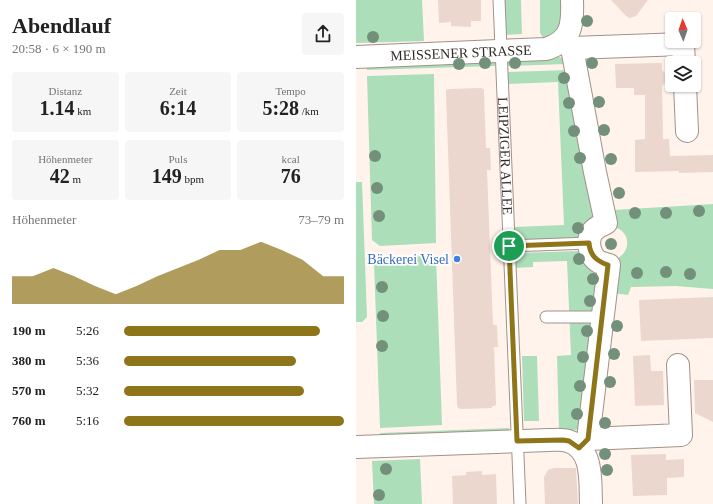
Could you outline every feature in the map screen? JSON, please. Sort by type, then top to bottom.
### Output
[{"type":"street","points":[[572,0],[572,24],[567,35],[568,44],[606,223],[598,226],[592,232],[589,243],[593,256],[599,261],[608,265],[584,443],[588,462],[590,504]]},
{"type":"street","name":"MEISSENER STRASSE","points":[[356,57],[546,50],[552,47],[568,44],[683,44],[684,56]]},
{"type":"street","points":[[685,92],[687,131]]},
{"type":"street","points":[[356,447],[563,440],[584,443],[681,435],[678,365]]},
{"type":"lane","name":"LEIPZIGER ALLEE","points":[[499,0],[520,504]]},
{"type":"lane","points":[[509,246],[589,243]]},
{"type":"lane","points":[[546,317],[602,317]]},
{"type":"green space","points":[[356,0],[422,0],[424,41],[356,43]]},
{"type":"green space","points":[[504,0],[521,0],[522,34],[505,35]]},
{"type":"green space","points":[[540,0],[563,0],[561,30],[545,41],[540,33]]},
{"type":"green space","points":[[555,56],[563,58],[568,64],[508,66],[507,60]]},
{"type":"green space","points":[[495,61],[495,66],[367,70],[366,65]]},
{"type":"green space","points":[[569,70],[598,215],[581,237],[514,241],[514,227],[564,225],[558,82],[508,84],[508,72]]},
{"type":"green space","points":[[434,74],[436,243],[380,246],[372,240],[367,76]]},
{"type":"green space","points":[[356,182],[362,182],[367,317],[362,322],[356,322]]},
{"type":"green space","points":[[713,204],[713,289],[676,286],[631,287],[628,295],[613,293],[618,258],[627,247],[627,238],[622,231],[617,228],[613,210]]},
{"type":"green space","points":[[581,251],[603,270],[578,429],[572,431],[559,431],[557,356],[571,355],[567,261],[533,262],[533,267],[515,268],[514,255],[516,253]]},
{"type":"green space","points":[[436,256],[442,425],[380,428],[374,263],[380,257]]},
{"type":"green space","points":[[522,356],[537,356],[539,421],[524,421]]},
{"type":"green space","points":[[509,428],[509,433],[380,438],[380,433]]},
{"type":"green space","points":[[420,459],[422,504],[374,504],[372,461]]},
{"type":"building","points":[[438,0],[481,0],[481,21],[471,21],[471,27],[451,26],[451,22],[439,23]]},
{"type":"building","points":[[611,0],[648,0],[636,16],[630,18],[626,16]]},
{"type":"building","points":[[662,63],[662,70],[665,73],[665,83],[662,86],[663,139],[669,139],[670,156],[713,155],[713,172],[635,172],[635,140],[645,139],[645,95],[634,95],[634,88],[616,88],[615,64]]},
{"type":"building","points":[[484,89],[486,148],[490,148],[491,170],[487,170],[493,325],[497,325],[498,347],[494,347],[496,404],[495,406],[492,406],[492,408],[461,409],[458,408],[457,405],[446,90]]},
{"type":"building","points":[[713,297],[713,338],[641,341],[639,300]]},
{"type":"building","points":[[650,355],[651,371],[663,371],[664,405],[635,406],[633,356]]},
{"type":"building","points":[[694,380],[713,380],[713,422],[695,413]]},
{"type":"building","points":[[666,454],[666,460],[684,459],[684,477],[667,478],[667,495],[633,496],[631,455]]},
{"type":"building","points":[[554,468],[576,468],[578,504],[545,504],[544,477],[548,470]]},
{"type":"building","points":[[482,471],[482,475],[496,474],[497,504],[453,504],[452,476],[466,475],[466,472]]},
{"type":"place","name":"Bäckerei Visel","points":[[457,259]]},
{"type":"route","points":[[589,243],[593,256],[599,261],[608,265],[588,439],[579,448],[569,441],[563,440],[517,441],[509,246],[589,243]]}]
